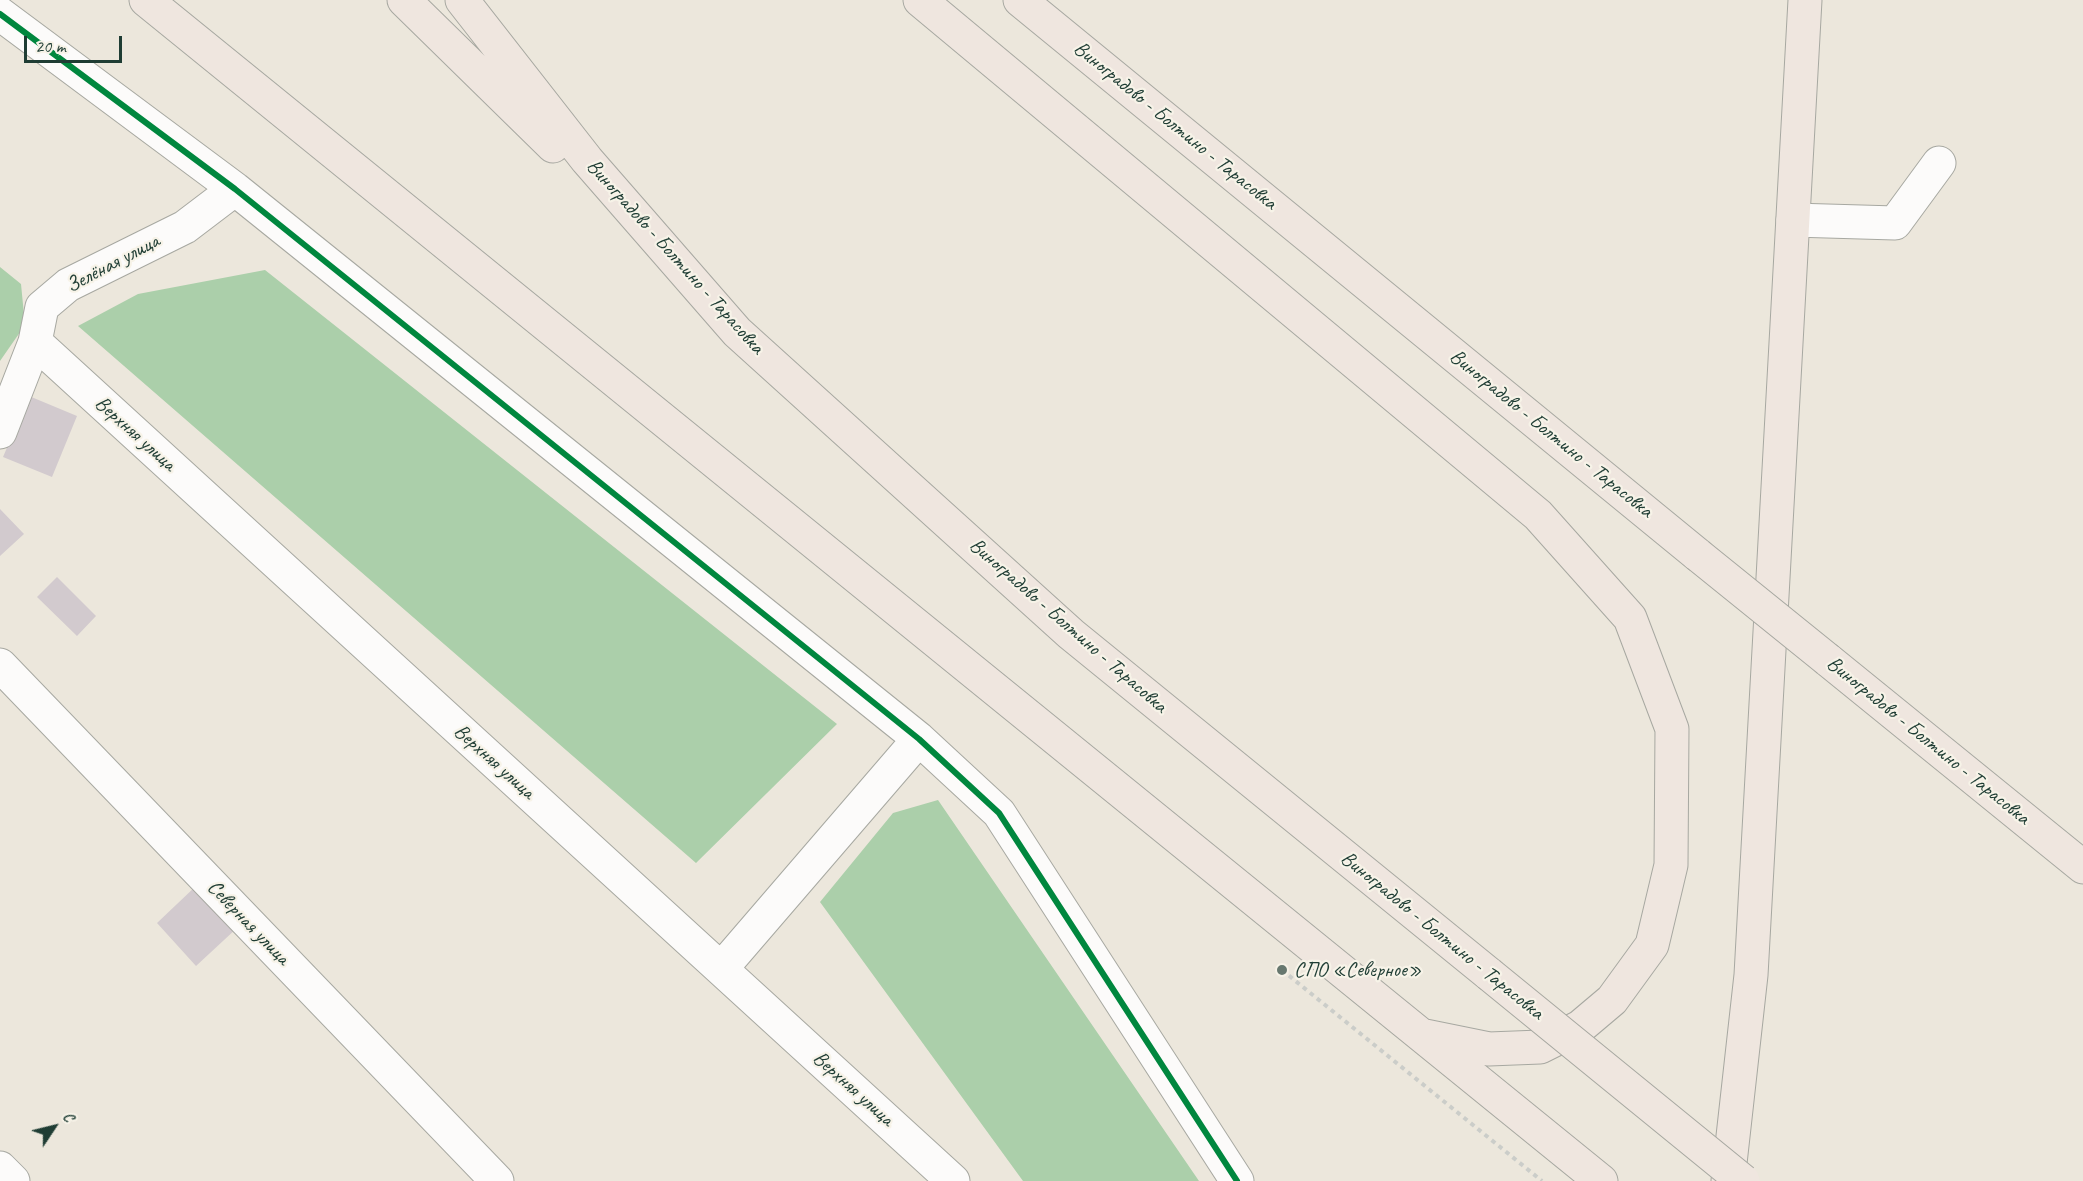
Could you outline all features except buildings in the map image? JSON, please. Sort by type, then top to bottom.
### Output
[{"type":"main road","points":[[146,0],[1601,1181]]},
{"type":"main road","points":[[404,0],[506,98],[737,332]]},
{"type":"main road","name":"Виноградово - Болтино - Тарасовка","points":[[462,0],[587,160],[737,332],[1071,634],[1743,1181]]},
{"type":"main road","points":[[920,0],[1538,515],[1630,618],[1672,729],[1671,865],[1652,945],[1612,1000],[1580,1027],[1540,1047],[1489,1049],[1420,1036]]},
{"type":"main road","name":"Виноградово - Болтино - Тарасовка","points":[[1020,0],[2083,867]]},
{"type":"main road","points":[[1056,0],[1542,427]]},
{"type":"main road","points":[[1728,1181],[1751,975],[1804,0]]},
{"type":"street","points":[[0,14],[235,189],[920,739],[999,813],[1237,1181]]},
{"type":"street","points":[[1792,220],[1895,223],[1939,163]]},
{"type":"street","name":"Зелёная улица","points":[[0,432],[35,342],[42,307],[68,285],[185,227],[235,189]]},
{"type":"street","name":"Верхняя улица","points":[[35,342],[953,1181]]},
{"type":"street","name":"Северная улица","points":[[0,665],[497,1181]]},
{"type":"street","points":[[721,969],[920,739]]},
{"type":"street","points":[[0,1168],[13,1181]]},
{"type":"path","points":[[1282,970],[1542,1181]]},
{"type":"green space","points":[[0,267],[21,284],[25,325],[0,361]]},
{"type":"green space","points":[[265,270],[837,724],[696,863],[78,326],[138,294]]},
{"type":"green space","points":[[938,800],[1199,1181],[1023,1181],[820,902],[893,813]]},
{"type":"cycle path","points":[[0,14],[235,189],[919,739],[999,813],[1237,1181]]},
{"type":"place","name":"СПО «Северное»","points":[[1282,970]]}]
